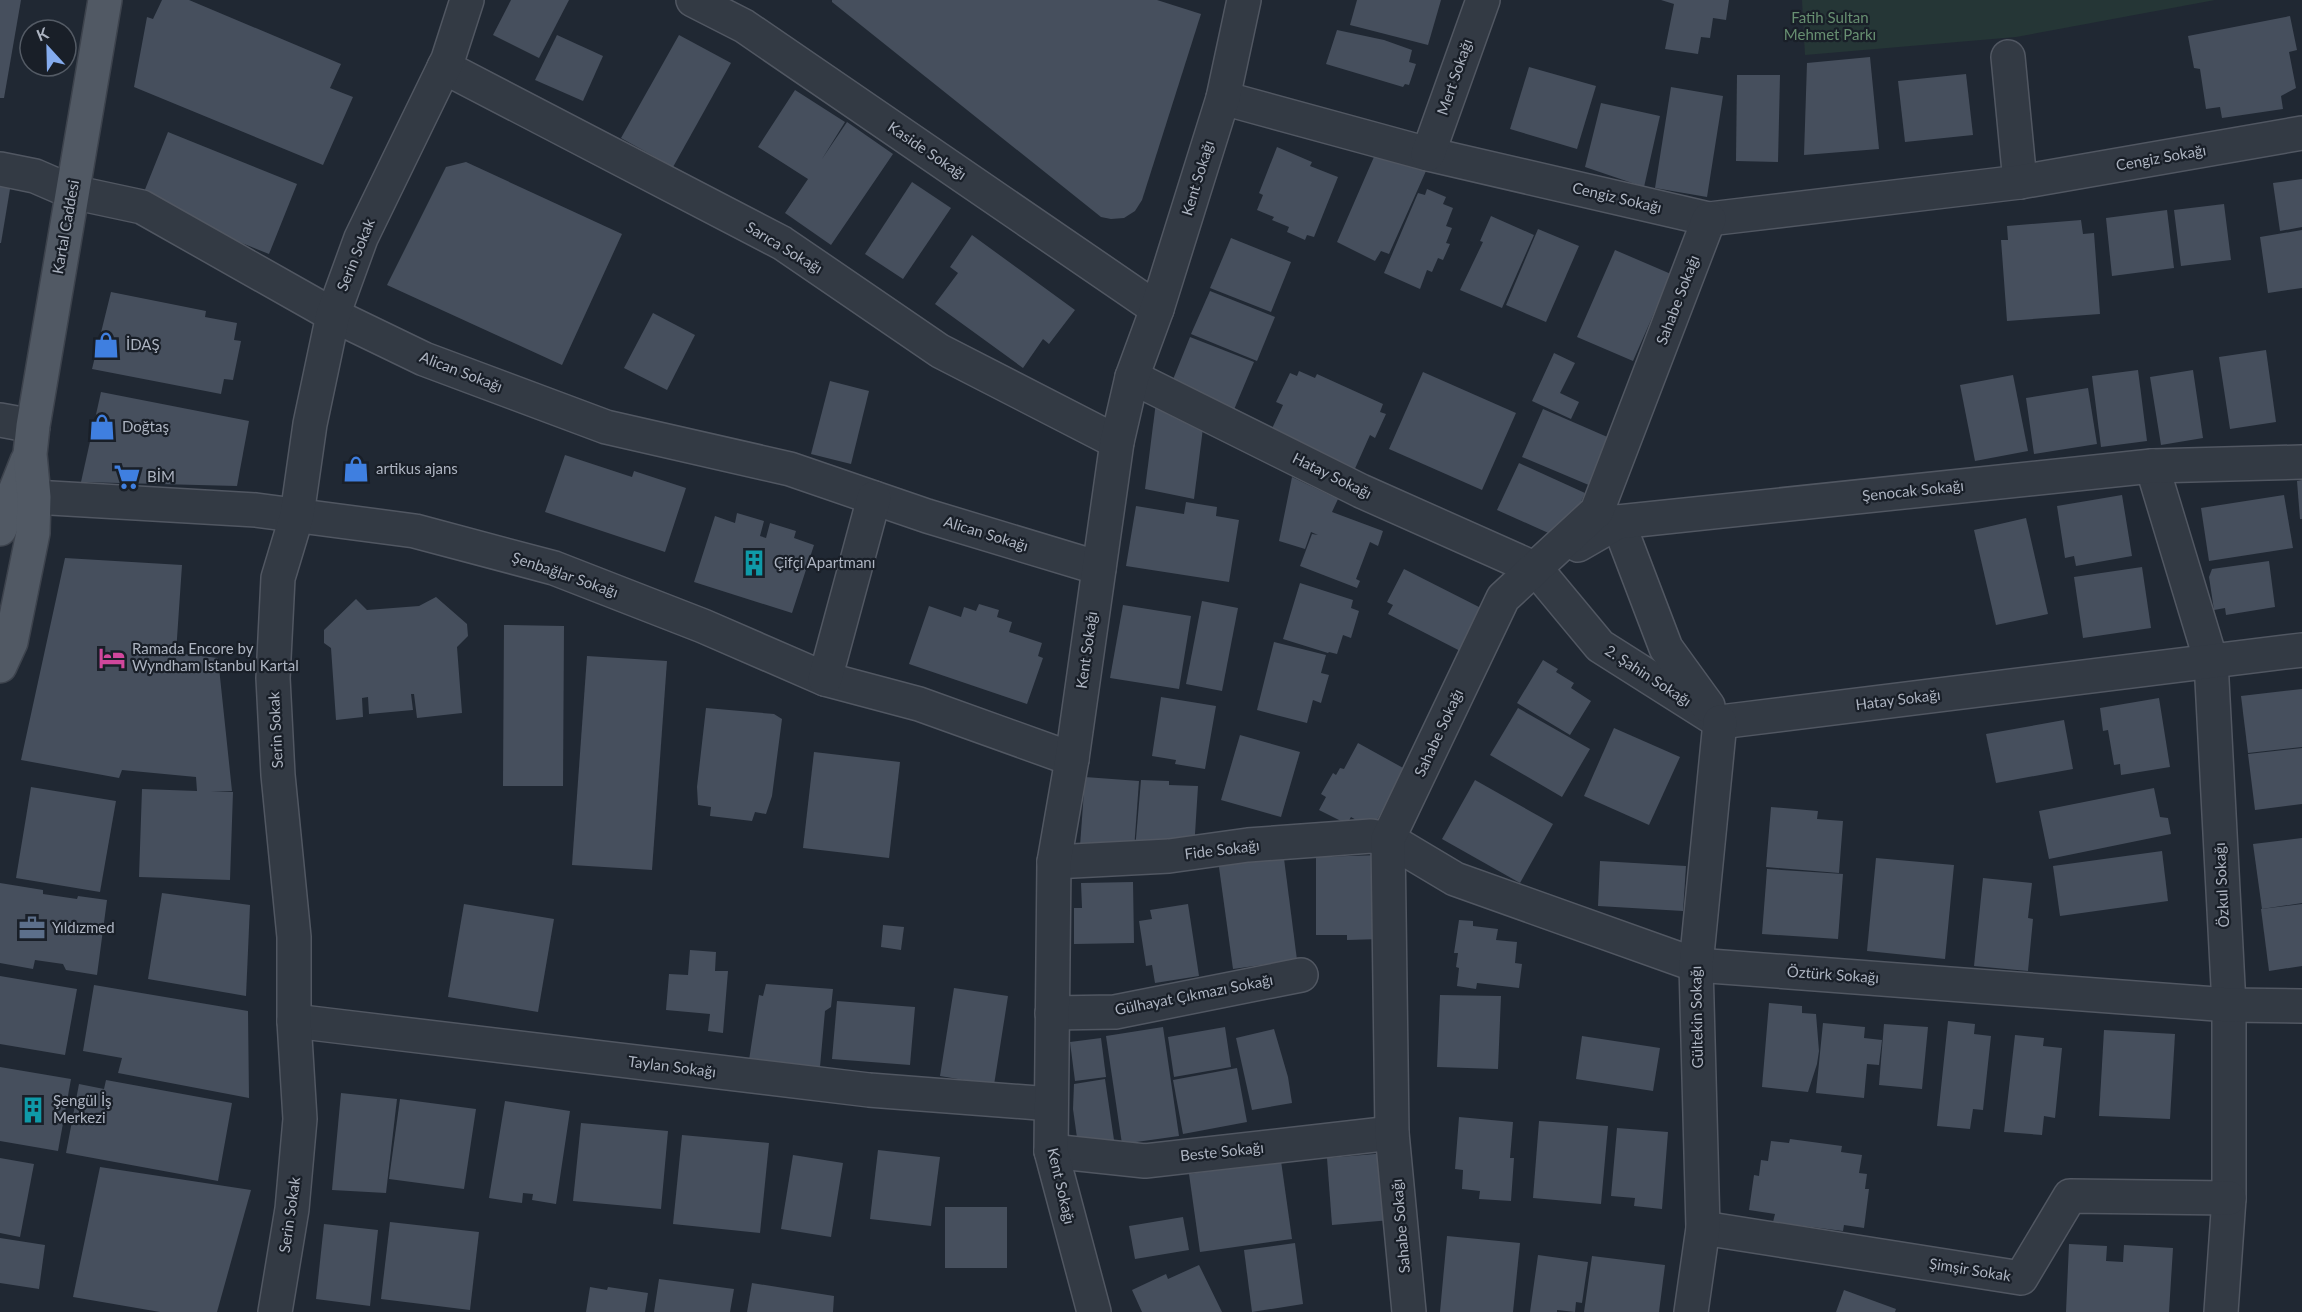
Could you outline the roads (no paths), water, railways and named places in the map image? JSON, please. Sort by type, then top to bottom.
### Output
[{"type":"main road","name":"Kartal Caddesi","points":[[0,529],[31,440],[105,0]]},
{"type":"main road","name":"Kartal Caddesi","points":[[0,666],[11,642],[33,533],[31,440]]},
{"type":"street","name":"Serin Sokak","points":[[275,1312],[292,1209],[300,1119],[294,1021],[294,938],[278,774],[273,678],[278,578],[297,514],[310,424],[333,315],[361,238],[448,59],[467,0]]},
{"type":"street","name":"Kaside Sokağı","points":[[693,0],[747,13],[1157,309]]},
{"type":"street","name":"Kent Sokağı","points":[[1094,1312],[1051,1151],[1054,862],[1072,759],[1117,442],[1132,377],[1157,309],[1223,98],[1245,0]]},
{"type":"street","name":"Mert Sokağı","points":[[1428,154],[1483,0]]},
{"type":"street","points":[[2008,57],[2020,182]]},
{"type":"street","name":"Sarıca Sokağı","points":[[444,66],[782,243],[940,351],[1117,442]]},
{"type":"street","name":"Cengiz Sokağı","points":[[1223,98],[1428,154],[1709,219],[2020,182],[2302,133]]},
{"type":"street","name":"Alican Sokağı","points":[[0,169],[35,176],[72,192],[142,207],[333,315],[424,359],[606,427],[790,469],[927,516],[1099,568]]},
{"type":"street","name":"Sahabe Sokağı","points":[[1409,1312],[1392,1133],[1388,839],[1503,598],[1597,510],[1709,219]]},
{"type":"street","name":"Hatay Sokağı","points":[[1132,377],[1361,490],[1536,568]]},
{"type":"street","points":[[0,420],[31,440]]},
{"type":"street","name":"Şenocak Sokağı","points":[[1536,568],[1618,522],[2152,466],[2302,462]]},
{"type":"street","name":"Özkul Sokağı","points":[[2152,466],[2211,661],[2229,1005],[2229,1198],[2221,1312]]},
{"type":"street","name":"Şenbağlar Sokağı","points":[[34,497],[256,510],[415,531],[554,568],[703,626],[825,679],[919,704],[1072,759]]},
{"type":"street","points":[[825,679],[874,498]]},
{"type":"street","points":[[1618,522],[1666,648],[1720,722]]},
{"type":"street","name":"2. Şahin Sokağı","points":[[1536,568],[1600,646],[1720,722]]},
{"type":"street","name":"Hatay Sokağı","points":[[1720,722],[2302,650]]},
{"type":"street","name":"Gültekin Sokağı","points":[[1691,1312],[1702,1228],[1696,965],[1720,722]]},
{"type":"street","name":"Fide Sokağı","points":[[1054,862],[1169,856],[1248,845],[1371,836],[1388,839]]},
{"type":"street","name":"Öztürk Sokağı","points":[[1388,839],[1455,879],[1696,965],[2229,1005],[2302,1006]]},
{"type":"street","name":"Gülhayat Çıkmazı Sokağı","points":[[1052,1013],[1115,1012],[1301,975]]},
{"type":"street","name":"Taylan Sokağı","points":[[294,1021],[869,1090],[1051,1104]]},
{"type":"street","name":"Beste Sokağı","points":[[1051,1151],[1145,1161],[1392,1133]]},
{"type":"street","name":"Şimşir Sokak","points":[[1702,1228],[2022,1278],[2070,1196],[2229,1198]]},
{"type":"place","name":"İDAŞ","points":[[106,345]]},
{"type":"place","name":"Doğtaş","points":[[102,427]]},
{"type":"place","name":"artikus ajans","points":[[356,469]]},
{"type":"place","name":"BİM","points":[[127,477]]},
{"type":"place","name":"Çifçi Apartmanı","points":[[754,563]]},
{"type":"place","name":"Ramada Encore by Wyndham Istanbul Kartal","points":[[112,658]]},
{"type":"place","name":"Yıldızmed","points":[[32,928]]},
{"type":"place","name":"Şengül İş Merkezi","points":[[33,1110]]},
{"type":"park label","name":"Fatih Sultan Mehmet Parkı","points":[[1830,26]]}]
